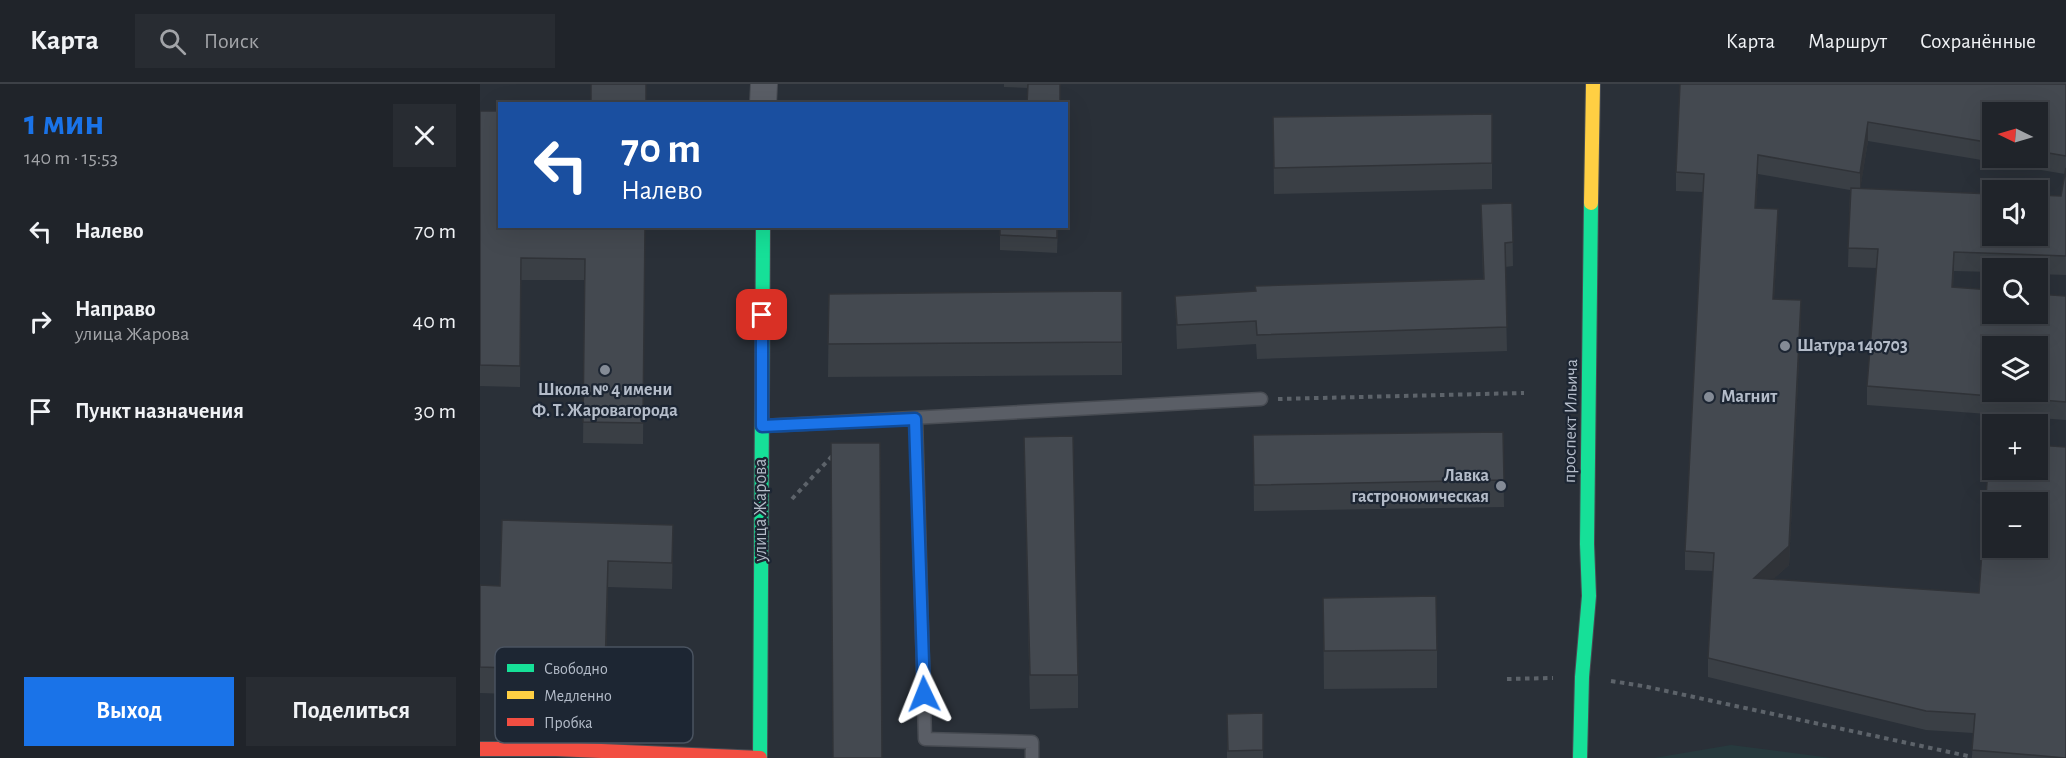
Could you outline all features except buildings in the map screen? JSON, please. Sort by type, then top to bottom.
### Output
[{"type":"street","points":[[763,102],[764,84]]},
{"type":"street","name":"проспект Ильича","points":[[1580,758],[1582,677],[1589,596],[1587,544],[1593,84]]},
{"type":"street","name":"улица Жарова","points":[[760,758],[763,228]]},
{"type":"street","points":[[480,749],[760,758]]},
{"type":"lane","points":[[762,426],[1261,399]]},
{"type":"lane","points":[[915,419],[925,739],[1032,742],[1032,758]]},
{"type":"path","points":[[1261,399],[1524,393]]},
{"type":"path","points":[[788,502],[835,454]]},
{"type":"path","points":[[1631,683],[1977,758]]},
{"type":"green space","points":[[1731,745],[1831,758],[1654,758]]},
{"type":"traffic: fast","points":[[1580,758],[1582,677],[1589,596],[1587,544],[1591,203]]},
{"type":"traffic: fast","points":[[760,758],[763,228]]},
{"type":"traffic: slow","points":[[1591,203],[1593,84]]},
{"type":"traffic: jam","points":[[480,749],[556,749],[760,758]]},
{"type":"place","name":"Шатура 140703","points":[[1785,346]]},
{"type":"place","name":"Школа № 4 имени Ф. Т. Жаровагорода","points":[[605,370]]},
{"type":"place","name":"Магнит","points":[[1709,397]]},
{"type":"place","name":"Лавка гастрономическая","points":[[1501,486]]},
{"type":"route","points":[[762,315],[762,426],[915,419],[924,694]]}]
